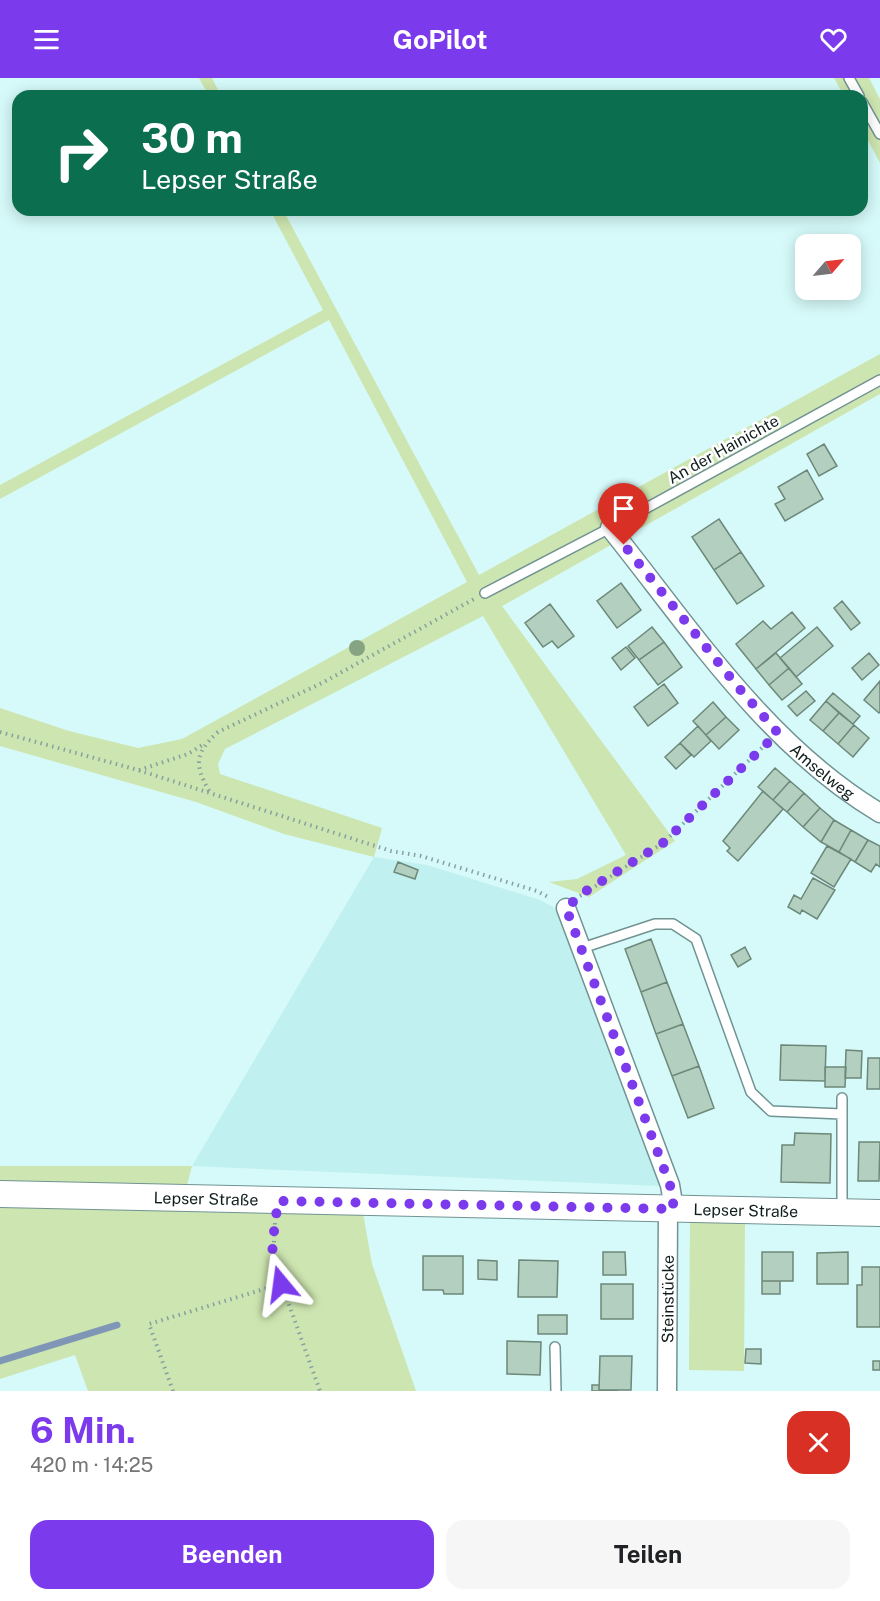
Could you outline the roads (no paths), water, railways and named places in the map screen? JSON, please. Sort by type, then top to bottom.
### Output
[{"type":"street","name":"Amselweg","points":[[610,528],[778,733],[842,790],[880,813]]},
{"type":"street","name":"Steinstücke","points":[[566,908],[670,1185],[667,1391]]},
{"type":"street","name":"Lepser Straße","points":[[0,1194],[880,1213]]},
{"type":"lane","points":[[868,113],[880,134]]},
{"type":"lane","name":"An der Hainichte","points":[[485,593],[610,528],[880,380]]},
{"type":"lane","points":[[582,948],[655,924],[673,924],[696,939],[751,1092],[771,1111],[842,1114]]},
{"type":"lane","points":[[842,1098],[842,1212]]},
{"type":"lane","points":[[555,1347],[556,1391]]},
{"type":"waterway","points":[[0,1361],[117,1325]]}]
